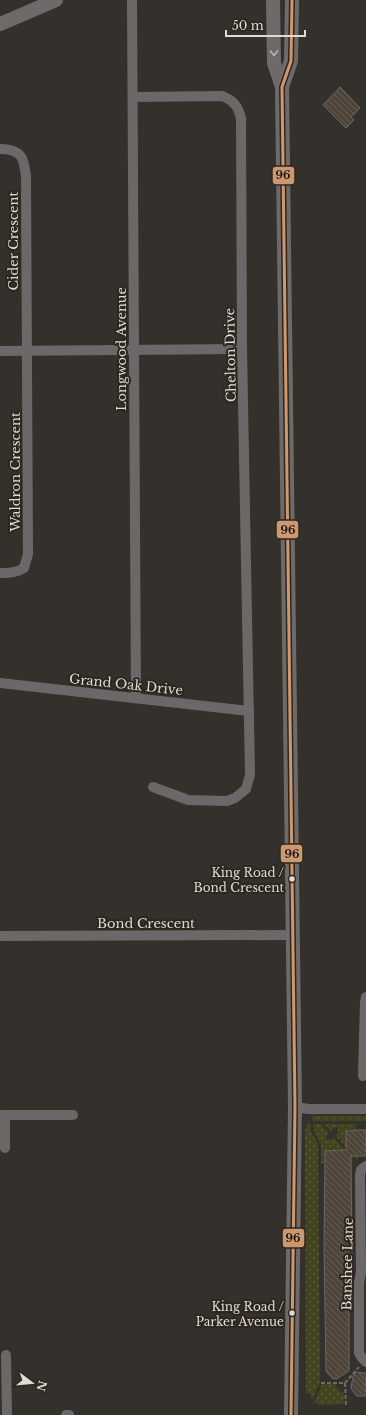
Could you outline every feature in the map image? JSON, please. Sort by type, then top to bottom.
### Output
[{"type":"main road","points":[[0,24],[56,0]]},
{"type":"main road","points":[[272,0],[274,63],[282,87],[295,1107],[291,1415]]},
{"type":"main road","points":[[282,87],[291,60],[292,0]]},
{"type":"street","name":"Longwood Avenue","points":[[132,0],[136,698]]},
{"type":"street","name":"Chelton Drive","points":[[133,97],[222,96],[232,102],[239,110],[241,118],[242,349],[250,774],[246,789],[235,798],[227,801],[188,800],[153,787]]},
{"type":"street","name":"Cider Crescent","points":[[0,149],[13,151],[24,161],[26,177],[27,350]]},
{"type":"street","points":[[0,351],[242,349]]},
{"type":"street","name":"Waldron Crescent","points":[[0,573],[18,572],[24,568],[28,554],[27,350]]},
{"type":"street","name":"Grand Oak Drive","points":[[0,683],[249,711]]},
{"type":"street","name":"Bond Crescent","points":[[0,936],[292,935]]},
{"type":"street","points":[[363,1076],[366,996]]},
{"type":"street","points":[[295,1107],[315,1109],[366,1109]]},
{"type":"street","points":[[5,1148],[2,1115],[73,1114]]},
{"type":"street","name":"Banshee Lane","points":[[363,1364],[360,1352],[360,1175],[366,1166]]},
{"type":"street","points":[[6,1356],[7,1415]]},
{"type":"path","points":[[346,1406],[345,1383],[363,1364]]},
{"type":"path","points":[[321,1383],[345,1383]]},
{"type":"green space","points":[[366,1116],[366,1121],[313,1121],[312,1117]]},
{"type":"green space","points":[[307,1123],[310,1123],[311,1132],[318,1144],[320,1383],[312,1400],[310,1393],[306,1393],[305,1131]]},
{"type":"green space","points":[[313,1124],[321,1124],[329,1133],[326,1136],[327,1139],[332,1140],[333,1137],[345,1150],[344,1151],[349,1153],[354,1159],[345,1159],[335,1155],[335,1151],[326,1151],[326,1163],[321,1163],[321,1145],[314,1131]]},
{"type":"green space","points":[[324,1124],[356,1124],[356,1131],[346,1131],[346,1141],[358,1156],[358,1160],[335,1135],[338,1133],[338,1128],[335,1127],[331,1131]]},
{"type":"green space","points":[[322,1384],[336,1384],[336,1387],[341,1392],[344,1392],[344,1404],[321,1405],[314,1402]]},
{"type":"building","points":[[340,87],[360,108],[351,117],[354,120],[346,128],[323,105]]},
{"type":"building","points":[[366,1130],[366,1156],[351,1156],[352,1268],[349,1268],[349,1371],[334,1379],[326,1371],[324,1247],[325,1151],[346,1150],[346,1131]]},
{"type":"building","points":[[354,1372],[366,1373],[366,1396],[357,1396],[352,1390],[351,1387]]},
{"type":"transit line","name":"96","points":[[291,1415],[295,1107],[282,87],[291,61],[292,0]]},
{"type":"place","name":"King Road / Bond Crescent","points":[[292,879]]},
{"type":"place","name":"King Road / Parker Avenue","points":[[292,1313]]}]
